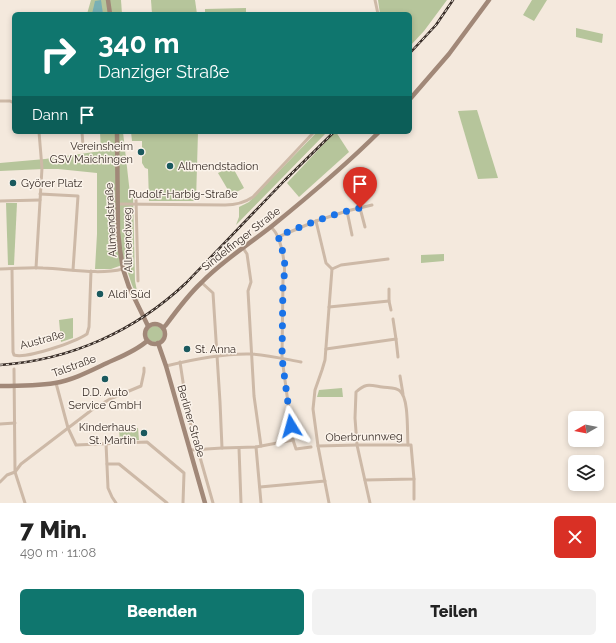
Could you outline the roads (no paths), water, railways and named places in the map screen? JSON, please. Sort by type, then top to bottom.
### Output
[{"type":"main road","points":[[108,0],[110,12]]},
{"type":"main road","points":[[412,97],[449,54],[489,0]]},
{"type":"main road","name":"Allmendstraße","points":[[117,134],[119,246],[123,269],[129,287],[148,326]]},
{"type":"main road","name":"Sindelfinger Straße","points":[[163,328],[187,297],[201,282],[310,195],[377,134]]},
{"type":"main road","points":[[156,324],[163,328],[164,337],[158,344],[151,344],[144,336],[145,330],[148,326],[156,324]]},
{"type":"main road","name":"Talstraße","points":[[0,386],[56,383],[67,380],[124,355],[147,341]]},
{"type":"main road","name":"Berliner Straße","points":[[158,344],[166,366],[206,503]]},
{"type":"street","points":[[375,0],[378,12]]},
{"type":"street","points":[[0,101],[12,102]]},
{"type":"street","points":[[36,268],[42,168],[39,134]]},
{"type":"street","points":[[82,134],[83,146]]},
{"type":"street","name":"Rudolf-Harbig-Straße","points":[[118,204],[234,205],[242,203],[253,197],[312,134]]},
{"type":"street","points":[[350,178],[365,227]]},
{"type":"street","points":[[40,194],[78,196],[74,270]]},
{"type":"street","name":"Allmendweg","points":[[136,199],[138,281]]},
{"type":"street","points":[[0,201],[40,200]]},
{"type":"street","points":[[278,236],[316,220],[372,205]]},
{"type":"street","points":[[347,211],[352,235]]},
{"type":"street","points":[[316,220],[326,263],[332,269],[325,360],[315,390],[312,409],[329,503]]},
{"type":"street","points":[[190,450],[256,447],[293,440],[282,358],[283,279],[285,276],[282,247],[278,236],[271,227]]},
{"type":"street","points":[[243,248],[247,254],[251,282],[248,291],[254,396],[260,446]]},
{"type":"street","points":[[332,269],[341,265],[388,259]]},
{"type":"street","points":[[0,269],[36,268],[109,272],[123,269]]},
{"type":"street","name":"Austraße","points":[[12,269],[13,352],[14,355],[20,356],[40,352],[74,341],[87,334],[89,327],[91,271]]},
{"type":"street","points":[[201,282],[213,293],[222,448]]},
{"type":"street","points":[[389,289],[391,310]]},
{"type":"street","points":[[329,307],[389,301]]},
{"type":"street","points":[[393,319],[398,357]]},
{"type":"street","points":[[326,349],[396,339]]},
{"type":"street","points":[[166,366],[180,362],[217,356],[252,354],[301,362]]},
{"type":"street","points":[[180,362],[188,415],[213,503]]},
{"type":"street","points":[[0,482],[8,475],[15,472],[21,464],[93,410],[110,400],[141,386],[144,368]]},
{"type":"street","points":[[14,369],[15,472],[25,503]]},
{"type":"street","points":[[400,376],[406,407],[414,479],[414,499]]},
{"type":"street","points":[[56,383],[68,428],[76,445],[147,442],[184,473],[183,503]]},
{"type":"street","points":[[370,503],[357,445],[354,418],[356,392],[363,386],[369,385],[398,389],[403,394]]},
{"type":"street","points":[[0,424],[15,423]]},
{"type":"street","name":"Oberbrunnweg","points":[[293,440],[296,449],[311,448]]},
{"type":"street","points":[[106,444],[108,488],[116,503]]},
{"type":"street","name":"Oberbrunnweg","points":[[318,446],[410,445]]},
{"type":"street","points":[[256,447],[261,503]]},
{"type":"street","points":[[239,448],[241,503]]},
{"type":"street","points":[[107,464],[119,464],[167,503]]},
{"type":"street","points":[[365,480],[414,479]]},
{"type":"street","points":[[260,487],[325,481]]},
{"type":"water","points":[[101,0],[103,12],[92,12],[95,1]]},
{"type":"railway","points":[[412,51],[436,25],[453,0]]},
{"type":"railway","points":[[0,365],[52,357],[77,350],[123,329],[145,315],[186,283],[285,180],[332,134]]},
{"type":"place","name":"Vereinsheim GSV Maichingen","points":[[141,152]]},
{"type":"place","name":"Allmendstadion","points":[[170,166]]},
{"type":"place","name":"Györer Platz","points":[[13,183]]},
{"type":"place","name":"Aldi Süd","points":[[100,294]]},
{"type":"place","name":"St. Anna","points":[[187,349]]},
{"type":"place","name":"D.D. Auto Service GmbH","points":[[105,379]]},
{"type":"place","name":"Kinderhaus St. Martin","points":[[144,433]]}]
